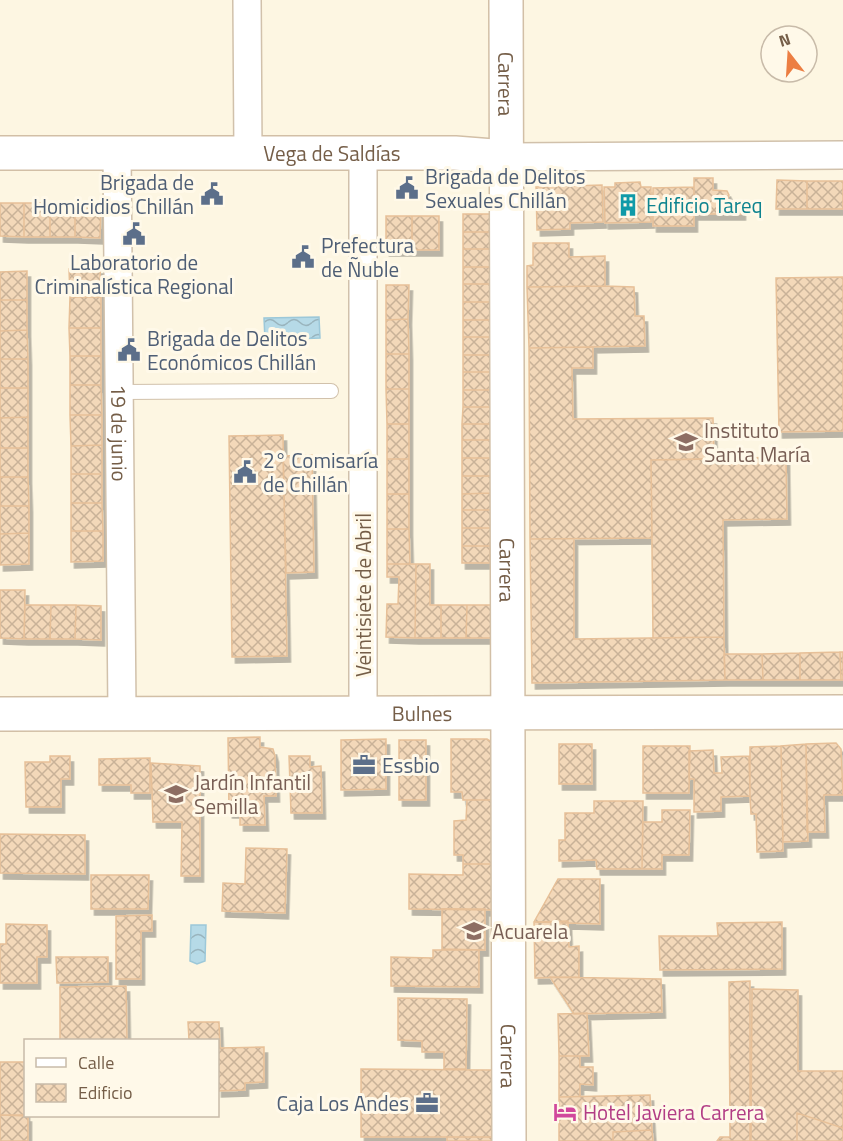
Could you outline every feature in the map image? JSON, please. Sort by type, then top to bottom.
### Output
[{"type":"street","points":[[247,0],[248,153]]},
{"type":"street","name":"Carrera","points":[[506,0],[509,1141]]},
{"type":"street","name":"Vega de Saldías","points":[[0,153],[471,153],[506,157],[843,155]]},
{"type":"street","name":"19 de junio","points":[[117,153],[122,713]]},
{"type":"street","name":"Veintisiete de Abril","points":[[363,153],[363,713]]},
{"type":"street","name":"Bulnes","points":[[0,714],[843,712]]},
{"type":"lane","points":[[119,392],[331,391]]},
{"type":"water","points":[[319,317],[320,338],[265,340],[264,318]]},
{"type":"water","points":[[191,925],[206,925],[205,961],[197,964],[190,961]]},
{"type":"building","points":[[694,178],[713,178],[713,190],[727,191],[729,195],[725,205],[742,205],[742,214],[694,214]]},
{"type":"building","points":[[777,180],[807,181],[807,209],[776,209]]},
{"type":"building","points":[[807,181],[843,181],[843,209],[807,209]]},
{"type":"building","name":"Edificio Tareq","points":[[640,182],[641,187],[651,187],[651,222],[605,223],[604,187],[615,187],[615,183]]},
{"type":"building","points":[[602,185],[603,222],[570,223],[570,229],[537,230],[536,187]]},
{"type":"building","points":[[694,187],[694,226],[653,226],[653,188]]},
{"type":"building","points":[[0,203],[24,203],[24,237],[0,236]]},
{"type":"building","points":[[24,203],[50,203],[50,237],[24,237]]},
{"type":"building","points":[[50,203],[75,203],[75,237],[50,237]]},
{"type":"building","points":[[75,203],[101,204],[100,238],[75,237]]},
{"type":"building","points":[[463,214],[492,214],[492,232],[463,232]]},
{"type":"building","points":[[386,216],[412,216],[412,250],[386,250]]},
{"type":"building","points":[[412,216],[439,216],[439,250],[412,250]]},
{"type":"building","points":[[463,232],[492,232],[492,249],[463,249]]},
{"type":"building","points":[[533,243],[569,243],[569,257],[605,256],[605,286],[527,287],[527,266],[533,265]]},
{"type":"building","points":[[463,249],[492,249],[492,267],[463,267]]},
{"type":"building","points":[[463,267],[492,267],[492,284],[463,284]]},
{"type":"building","points":[[100,268],[101,297],[70,297],[69,269]]},
{"type":"building","points":[[27,271],[27,300],[0,300],[0,272]]},
{"type":"building","points":[[843,277],[843,431],[779,432],[776,278]]},
{"type":"building","points":[[463,284],[492,284],[492,302],[463,302]]},
{"type":"building","points":[[386,285],[409,285],[408,319],[386,320]]},
{"type":"building","points":[[527,287],[634,287],[635,316],[644,316],[645,346],[529,348]]},
{"type":"building","points":[[70,297],[101,297],[101,328],[69,328]]},
{"type":"building","points":[[0,300],[27,300],[27,330],[0,331]]},
{"type":"building","points":[[463,302],[492,302],[491,320],[463,320]]},
{"type":"building","points":[[408,319],[409,354],[386,354],[386,320]]},
{"type":"building","points":[[463,320],[491,320],[491,337],[463,337]]},
{"type":"building","points":[[69,328],[101,328],[101,356],[70,356]]},
{"type":"building","points":[[27,330],[28,359],[0,359],[0,331]]},
{"type":"building","points":[[463,337],[491,337],[492,355],[463,355]]},
{"type":"building","points":[[593,347],[593,368],[572,368],[573,419],[713,418],[714,459],[651,460],[652,538],[530,539],[529,348]]},
{"type":"building","points":[[386,354],[409,354],[409,389],[386,389]]},
{"type":"building","points":[[463,355],[492,355],[491,372],[463,372]]},
{"type":"building","points":[[70,356],[101,356],[101,385],[70,385]]},
{"type":"building","points":[[0,359],[28,359],[28,388],[0,388]]},
{"type":"building","points":[[463,372],[491,372],[491,390],[463,390]]},
{"type":"building","points":[[70,385],[101,385],[102,415],[70,415]]},
{"type":"building","points":[[0,388],[28,388],[28,417],[0,418]]},
{"type":"building","points":[[386,389],[409,389],[409,424],[387,424]]},
{"type":"building","points":[[463,390],[491,390],[491,407],[463,407]]},
{"type":"building","points":[[463,407],[491,407],[491,424],[462,424]]},
{"type":"building","points":[[70,415],[102,415],[102,445],[71,446]]},
{"type":"building","points":[[28,417],[28,448],[0,448],[0,418]]},
{"type":"building","points":[[387,424],[409,424],[409,459],[387,459]]},
{"type":"building","points":[[462,424],[491,424],[491,440],[462,440]]},
{"type":"building","points":[[283,435],[287,656],[232,657],[229,436]]},
{"type":"building","points":[[462,440],[491,440],[491,458],[462,458]]},
{"type":"building","points":[[102,445],[102,474],[71,474],[71,446]]},
{"type":"building","points":[[0,448],[28,448],[28,477],[0,477]]},
{"type":"building","points":[[312,455],[314,572],[286,573],[283,456]]},
{"type":"building","points":[[786,457],[787,519],[723,520],[724,637],[653,638],[651,460]]},
{"type":"building","points":[[462,458],[491,458],[491,476],[462,476]]},
{"type":"building","points":[[387,459],[409,459],[409,494],[387,494]]},
{"type":"building","points":[[71,474],[102,474],[102,503],[71,503]]},
{"type":"building","points":[[462,476],[491,476],[491,493],[462,494]]},
{"type":"building","points":[[0,477],[28,477],[29,506],[0,506]]},
{"type":"building","points":[[491,493],[491,510],[462,510],[462,494]]},
{"type":"building","points":[[387,494],[409,494],[409,529],[387,529]]},
{"type":"building","points":[[71,503],[102,503],[103,531],[71,531]]},
{"type":"building","points":[[0,506],[29,506],[29,533],[0,534]]},
{"type":"building","points":[[462,510],[491,510],[491,528],[462,528]]},
{"type":"building","points":[[462,528],[491,528],[490,546],[462,546]]},
{"type":"building","points":[[387,529],[409,529],[410,564],[387,564]]},
{"type":"building","points":[[71,531],[103,531],[103,561],[71,562]]},
{"type":"building","points":[[29,533],[29,564],[0,565],[0,534]]},
{"type":"building","points":[[530,539],[574,539],[574,639],[724,637],[725,680],[532,683]]},
{"type":"building","points":[[462,546],[490,546],[490,563],[462,563]]},
{"type":"building","points":[[387,564],[416,564],[415,638],[386,637],[387,604],[398,604],[399,577],[387,577]]},
{"type":"building","points":[[416,564],[430,564],[430,605],[441,605],[441,638],[415,638]]},
{"type":"building","points":[[0,590],[25,590],[24,639],[0,638]]},
{"type":"building","points":[[25,605],[51,605],[50,639],[24,639]]},
{"type":"building","points":[[51,605],[76,605],[75,639],[50,639]]},
{"type":"building","points":[[76,605],[101,606],[101,640],[75,639]]},
{"type":"building","points":[[441,605],[467,605],[466,638],[441,638]]},
{"type":"building","points":[[467,605],[492,605],[492,638],[466,638]]},
{"type":"building","points":[[840,652],[843,652],[843,680],[841,680]]},
{"type":"building","points":[[840,652],[841,680],[800,680],[800,653]]},
{"type":"building","points":[[800,653],[800,680],[763,680],[762,654]]},
{"type":"building","points":[[724,654],[762,654],[763,680],[725,680]]},
{"type":"building","points":[[260,737],[260,747],[273,749],[275,756],[276,796],[264,796],[265,825],[240,825],[240,812],[229,812],[228,738]]},
{"type":"building","name":"Essbio","points":[[386,739],[386,789],[341,790],[341,740]]},
{"type":"building","points":[[451,739],[487,739],[495,744],[495,800],[463,800],[462,792],[451,792]]},
{"type":"building","points":[[399,740],[426,740],[426,800],[399,800]]},
{"type":"building","points":[[836,743],[841,749],[843,795],[824,795],[825,832],[807,832],[806,744]]},
{"type":"building","points":[[559,744],[592,744],[592,784],[559,784]]},
{"type":"building","points":[[806,744],[808,841],[783,842],[781,746]]},
{"type":"building","points":[[643,746],[690,746],[689,793],[643,793]]},
{"type":"building","points":[[781,746],[783,851],[757,852],[756,814],[751,814],[750,747]]},
{"type":"building","points":[[713,750],[714,773],[722,773],[721,757],[749,756],[750,796],[721,797],[721,811],[694,812],[694,779],[689,779],[689,751]]},
{"type":"building","points":[[50,756],[70,756],[70,779],[61,779],[61,807],[26,807],[25,762],[50,762]]},
{"type":"building","points":[[289,756],[310,756],[310,767],[321,766],[322,813],[291,813]]},
{"type":"building","points":[[150,758],[150,793],[131,793],[131,785],[99,785],[99,759]]},
{"type":"building","name":"Jardín Infantil Semilla","points":[[151,763],[200,766],[200,876],[181,876],[182,822],[153,822]]},
{"type":"building","points":[[467,800],[495,800],[494,864],[463,864],[463,855],[454,855],[454,821],[466,820]]},
{"type":"building","points":[[594,801],[643,801],[642,869],[597,869],[596,860],[559,861],[559,840],[565,840],[565,813],[594,813]]},
{"type":"building","points":[[662,810],[690,810],[689,855],[662,855],[662,869],[642,869],[643,822],[662,822]]},
{"type":"building","points":[[0,834],[85,835],[85,874],[0,873]]},
{"type":"building","points":[[246,848],[287,849],[285,913],[222,911],[223,883],[245,884]]},
{"type":"building","points":[[463,864],[494,864],[493,910],[409,909],[409,874],[463,875]]},
{"type":"building","points":[[91,875],[149,875],[148,909],[91,909]]},
{"type":"building","points":[[558,879],[600,879],[600,924],[534,922]]},
{"type":"building","points":[[442,909],[485,909],[485,950],[442,949]]},
{"type":"building","points":[[152,915],[152,931],[141,931],[141,979],[116,979],[116,916]]},
{"type":"building","points":[[568,921],[569,947],[579,946],[579,977],[535,978],[534,922]]},
{"type":"building","points":[[782,922],[782,969],[660,970],[659,936],[718,936],[717,923]]},
{"type":"building","points":[[6,924],[47,925],[47,957],[37,957],[37,983],[0,983],[0,944],[6,944]]},
{"type":"building","points":[[433,950],[479,950],[479,987],[391,986],[391,957],[433,958]]},
{"type":"building","points":[[56,957],[108,957],[108,982],[57,983]]},
{"type":"building","points":[[550,977],[661,979],[662,1012],[574,1014]]},
{"type":"building","points":[[750,981],[750,1141],[717,1141],[720,1137],[730,1137],[729,982]]},
{"type":"building","points":[[126,986],[127,1039],[60,1039],[60,987]]},
{"type":"building","points":[[752,989],[798,990],[798,1071],[843,1071],[843,1141],[751,1141]]},
{"type":"building","points":[[398,998],[467,999],[466,1069],[444,1069],[444,1052],[422,1052],[422,1041],[398,1040]]},
{"type":"building","points":[[587,1013],[589,1056],[559,1056],[558,1014]]},
{"type":"building","points":[[188,1022],[219,1022],[220,1048],[264,1047],[264,1082],[245,1083],[245,1090],[219,1091],[219,1039],[189,1039]]},
{"type":"building","points":[[559,1056],[580,1056],[580,1067],[593,1067],[593,1085],[580,1084],[580,1097],[559,1097]]},
{"type":"building","points":[[0,1062],[24,1062],[24,1115],[0,1115]]},
{"type":"building","name":"Caja Los Andes","points":[[361,1069],[493,1070],[492,1137],[361,1137]]},
{"type":"building","points":[[650,1095],[652,1130],[613,1132],[613,1141],[559,1141],[559,1097]]},
{"type":"building","points":[[797,1113],[843,1128],[843,1141],[797,1141]]},
{"type":"building","points":[[0,1115],[28,1117],[28,1141],[0,1141]]},
{"type":"building","points":[[652,1130],[653,1141],[613,1141],[613,1132]]},
{"type":"building","points":[[447,1137],[492,1137],[492,1141],[447,1141]]},
{"type":"place","name":"Brigada de Delitos Sexuales Chillán","points":[[407,188]]},
{"type":"place","name":"Brigada de Homicidios Chillán","points":[[212,194]]},
{"type":"place","name":"Edificio Tareq","points":[[628,205]]},
{"type":"place","name":"Laboratorio de Criminalística Regional","points":[[134,234]]},
{"type":"place","name":"Prefectura de Ñuble","points":[[303,257]]},
{"type":"place","name":"Brigada de Delitos Económicos Chillán","points":[[129,350]]},
{"type":"place","name":"Instituto Santa María","points":[[686,442]]},
{"type":"place","name":"2° Comisaría de Chillán","points":[[245,472]]},
{"type":"place","name":"Essbio","points":[[364,765]]},
{"type":"place","name":"Jardín Infantil Semilla","points":[[176,794]]},
{"type":"place","name":"Acuarela","points":[[474,931]]},
{"type":"place","name":"Caja Los Andes","points":[[427,1103]]},
{"type":"place","name":"Hotel Javiera Carrera","points":[[565,1112]]}]
